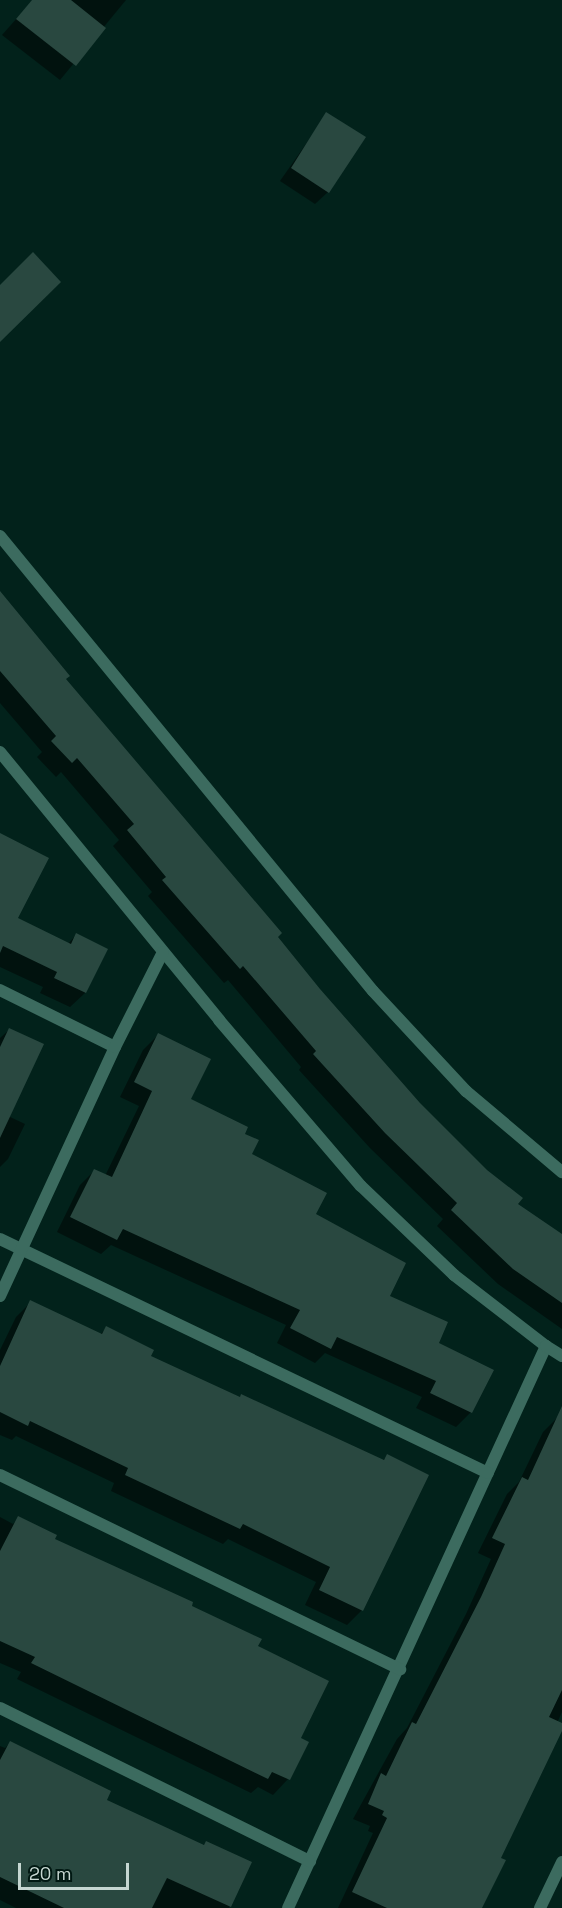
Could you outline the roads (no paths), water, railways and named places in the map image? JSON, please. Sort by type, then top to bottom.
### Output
[{"type":"street","points":[[0,536],[373,990],[466,1091],[562,1172]]},
{"type":"street","points":[[0,752],[163,951],[361,1186],[454,1275],[562,1356]]},
{"type":"street","points":[[0,1296],[115,1047],[163,951]]},
{"type":"street","points":[[0,990],[115,1047]]},
{"type":"street","points":[[0,1239],[488,1473]]},
{"type":"street","points":[[288,1908],[546,1346]]},
{"type":"street","points":[[0,1475],[399,1669]]},
{"type":"street","points":[[0,1708],[310,1860]]},
{"type":"street","points":[[540,1908],[562,1862]]}]
